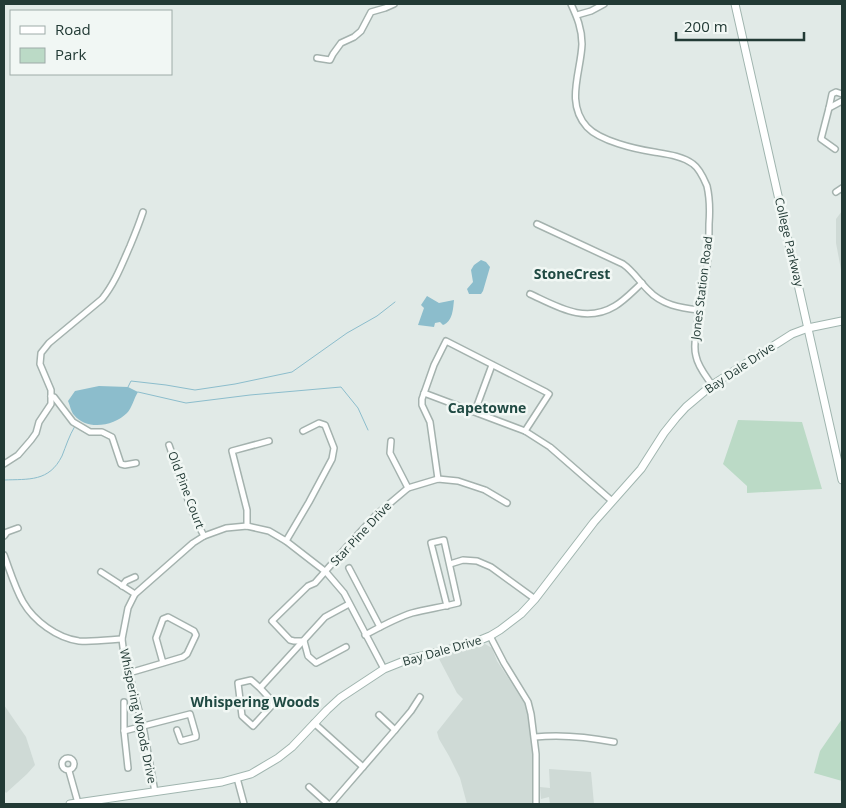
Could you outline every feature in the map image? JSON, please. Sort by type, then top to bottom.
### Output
[{"type":"street","points":[[317,58],[330,60],[341,43],[362,32],[371,12],[394,4]]},
{"type":"street","name":"Jones Station Road","points":[[571,4],[581,28],[582,43],[574,96],[575,107],[586,126],[594,133],[620,144],[684,159],[694,164],[701,173],[706,185],[709,198],[707,264],[694,346],[699,366],[712,386]]},
{"type":"street","points":[[577,15],[604,4]]},
{"type":"street","name":"College Parkway","points":[[735,4],[842,480]]},
{"type":"street","points":[[835,149],[821,139],[832,94],[836,92],[842,94]]},
{"type":"street","points":[[829,108],[842,101]]},
{"type":"street","points":[[836,192],[842,188]]},
{"type":"street","points":[[4,464],[18,455],[36,433],[39,422],[51,404],[51,390],[40,364],[41,353],[49,343],[108,292],[121,268],[143,212]]},
{"type":"street","points":[[537,224],[623,264],[661,301],[672,306],[699,310]]},
{"type":"street","points":[[530,294],[564,310],[590,314],[614,306],[642,283]]},
{"type":"street","name":"Bay Dale Drive","points":[[74,804],[222,782],[251,774],[292,747],[340,698],[384,669],[409,659],[468,645],[500,630],[521,614],[535,599],[582,536],[641,469],[676,418],[686,407],[712,386],[792,334],[808,328],[842,321]]},
{"type":"street","points":[[438,479],[430,422],[422,405],[422,398],[434,365],[446,341],[549,394],[525,431]]},
{"type":"street","points":[[475,412],[492,365]]},
{"type":"street","points":[[424,393],[525,431],[550,446],[612,501]]},
{"type":"street","points":[[51,396],[54,397],[73,422],[90,432],[102,432],[112,437],[121,464],[136,463]]},
{"type":"street","points":[[286,541],[332,459],[334,448],[325,425],[319,423],[303,431]]},
{"type":"street","points":[[247,526],[247,510],[232,450],[269,441]]},
{"type":"street","points":[[391,442],[390,453],[408,488]]},
{"type":"street","name":"Old Pine Court","points":[[169,445],[194,517],[204,536]]},
{"type":"street","name":"Star Pine Drive","points":[[304,641],[290,640],[272,621],[308,586],[315,583],[326,572],[352,540],[376,515],[408,488],[438,479],[458,481],[480,489],[507,503]]},
{"type":"street","name":"Whispering Woods Drive","points":[[155,792],[143,726],[128,673],[122,639],[128,608],[135,594],[193,543],[204,536],[226,528],[247,526],[269,531],[286,541],[326,572],[344,593],[384,669]]},
{"type":"street","points":[[4,536],[7,532],[18,528]]},
{"type":"street","points":[[365,635],[411,613],[447,606],[458,603],[444,540],[431,543],[447,606]]},
{"type":"street","points":[[4,555],[24,603],[31,613],[49,628],[66,638],[77,640],[122,639]]},
{"type":"street","points":[[450,564],[463,560],[477,561],[490,567],[535,599]]},
{"type":"street","points":[[349,568],[380,627]]},
{"type":"street","points":[[102,572],[135,594]]},
{"type":"street","points":[[122,586],[126,581],[135,577]]},
{"type":"street","points":[[260,688],[325,618],[350,604]]},
{"type":"street","points":[[128,673],[163,663],[183,657],[187,654],[196,634],[194,631],[168,617],[163,619],[156,638],[163,663]]},
{"type":"street","points":[[490,636],[502,660],[528,702],[535,737],[537,762],[536,804]]},
{"type":"street","points":[[304,641],[308,656],[316,663],[346,647]]},
{"type":"street","points":[[251,680],[260,688],[274,703],[253,726],[242,716],[238,683],[251,680]]},
{"type":"street","points":[[309,787],[330,804],[411,711],[420,697]]},
{"type":"street","points":[[124,702],[124,731],[128,768]]},
{"type":"street","points":[[124,731],[190,714],[196,736],[181,741],[177,730]]},
{"type":"street","points":[[379,715],[395,730]]},
{"type":"street","points":[[314,723],[362,767]]},
{"type":"street","points":[[535,737],[561,735],[614,742]]},
{"type":"street","points":[[70,771],[74,804]]},
{"type":"street","points":[[237,778],[244,804]]},
{"type":"shaded area","points":[[842,211],[842,275],[836,243],[836,219]]},
{"type":"shaded area","points":[[485,644],[492,648],[497,661],[518,693],[528,702],[535,737],[536,804],[467,804],[460,778],[439,739],[437,732],[463,699],[457,693],[438,657]]},
{"type":"shaded area","points":[[4,705],[26,737],[35,765],[6,793],[4,790]]},
{"type":"shaded area","points":[[549,769],[591,772],[594,804],[550,804],[549,797],[541,799],[540,787],[550,788]]},
{"type":"green space","points":[[738,420],[802,422],[822,489],[747,493],[747,486],[723,464]]},
{"type":"green space","points":[[842,719],[842,781],[814,773],[820,751]]},
{"type":"water","points":[[481,260],[490,267],[483,291],[481,294],[469,294],[467,289],[473,282],[471,270]]},
{"type":"water","points":[[427,296],[439,303],[454,300],[449,321],[443,325],[440,322],[435,323],[434,327],[418,325],[424,308],[421,305]]},
{"type":"water","points":[[99,386],[128,387],[138,392],[129,411],[122,417],[108,424],[93,425],[79,420],[72,412],[68,401],[75,391]]},
{"type":"waterway","points":[[128,387],[131,381],[195,390],[292,372],[395,302]]},
{"type":"waterway","points":[[138,392],[186,403],[341,387],[358,408],[368,430]]},
{"type":"waterway","points":[[4,480],[30,479],[45,475],[51,471],[62,456],[75,426]]},
{"type":"district","name":"StoneCrest","points":[[572,274]]},
{"type":"district","name":"Capetowne","points":[[487,408]]},
{"type":"district","name":"Whispering Woods","points":[[255,702]]}]
